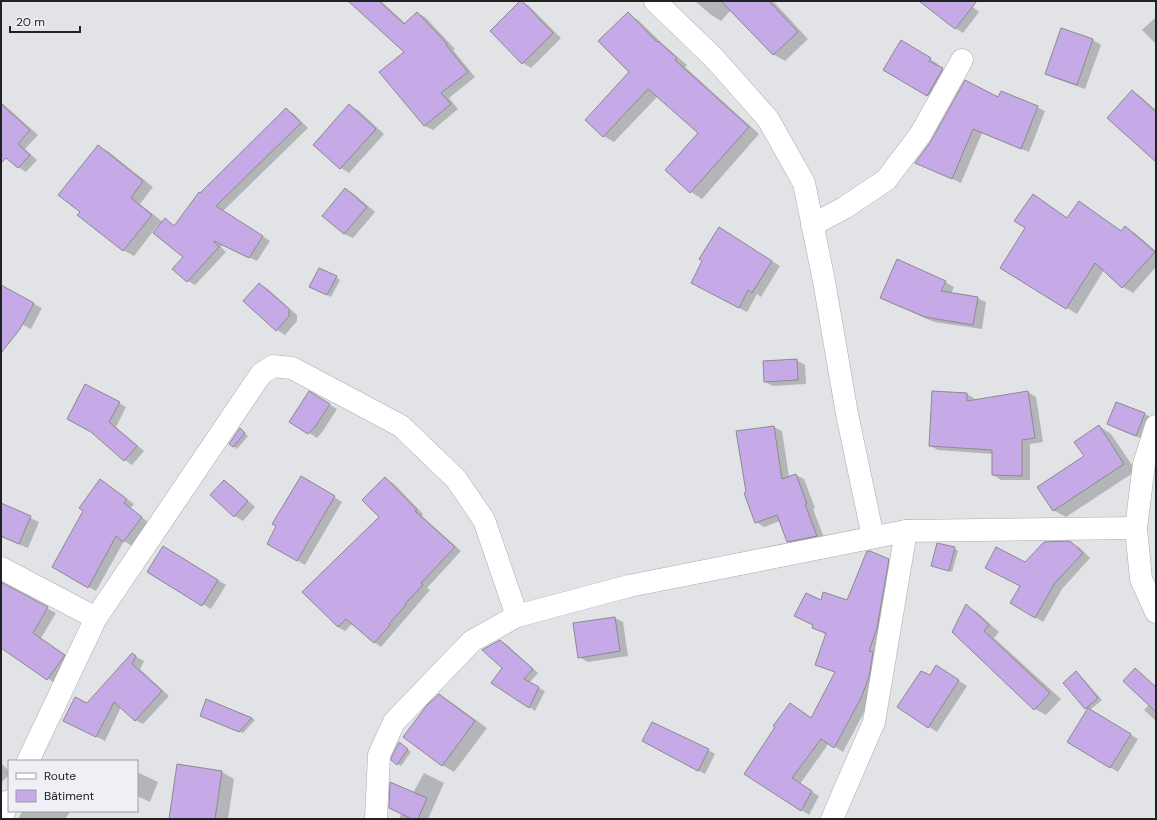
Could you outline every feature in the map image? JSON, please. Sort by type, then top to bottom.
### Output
[{"type":"street","points":[[655,1],[714,58],[768,119],[804,183],[824,281],[847,414],[873,537]]},
{"type":"street","points":[[812,225],[844,208],[886,180],[920,135],[962,60]]},
{"type":"street","points":[[28,760],[96,618],[261,374],[273,366],[292,368],[401,426],[456,479],[484,520],[518,616]]},
{"type":"street","points":[[1156,426],[1144,464],[1136,528],[1142,579],[1156,612]]},
{"type":"street","points":[[381,816],[379,755],[394,722],[472,641],[518,616],[630,586],[906,531],[1136,528]]},
{"type":"street","points":[[838,817],[874,722],[906,531]]},
{"type":"street","points":[[1,568],[96,618]]},
{"type":"street","points":[[1,818],[8,803]]},
{"type":"building","points":[[348,1],[379,1],[404,24],[417,12],[447,44],[446,45],[468,72],[441,93],[451,104],[424,126],[379,72],[404,52]]},
{"type":"building","points":[[520,1],[522,1],[553,33],[522,64],[490,31]]},
{"type":"building","points":[[721,1],[769,1],[798,32],[773,55]]},
{"type":"building","points":[[919,1],[977,1],[955,29]]},
{"type":"building","points":[[628,12],[657,42],[658,41],[677,58],[675,60],[749,127],[690,193],[665,170],[698,133],[648,89],[603,137],[585,120],[629,72],[598,41]]},
{"type":"building","points":[[1061,28],[1093,39],[1077,85],[1045,74]]},
{"type":"building","points":[[901,40],[931,58],[929,61],[943,68],[927,96],[883,70]]},
{"type":"building","points":[[965,80],[998,97],[1001,91],[1038,106],[1021,149],[973,129],[952,179],[915,163],[931,141]]},
{"type":"building","points":[[1132,90],[1156,112],[1156,162],[1107,118]]},
{"type":"building","points":[[1,104],[30,130],[18,144],[30,155],[18,168],[6,158],[1,163]]},
{"type":"building","points":[[349,104],[376,129],[340,169],[313,145]]},
{"type":"building","points":[[286,108],[301,123],[216,206],[263,236],[249,258],[214,241],[219,247],[187,282],[172,269],[183,257],[153,233],[165,218],[174,226],[199,192],[200,193]]},
{"type":"building","points":[[98,145],[143,181],[131,198],[152,215],[123,251],[77,215],[80,212],[58,195]]},
{"type":"building","points":[[345,188],[367,207],[344,234],[322,216]]},
{"type":"building","points":[[1033,194],[1067,218],[1079,201],[1121,231],[1125,226],[1155,252],[1122,288],[1095,263],[1066,309],[1000,268],[1025,228],[1014,221]]},
{"type":"building","points":[[719,227],[772,261],[752,293],[748,290],[739,308],[691,283],[702,261],[699,259]]},
{"type":"building","points":[[897,259],[946,281],[941,291],[978,297],[973,325],[925,317],[880,298]]},
{"type":"building","points":[[319,268],[337,276],[327,295],[309,287]]},
{"type":"building","points":[[259,283],[289,309],[289,316],[276,331],[243,301]]},
{"type":"building","points":[[1,285],[34,303],[20,329],[1,353]]},
{"type":"building","points":[[797,359],[798,380],[764,382],[763,361]]},
{"type":"building","points":[[85,384],[120,402],[109,422],[137,446],[124,461],[91,432],[67,419]]},
{"type":"building","points":[[309,391],[330,404],[315,427],[308,434],[289,422]]},
{"type":"building","points":[[932,391],[967,393],[967,401],[1028,391],[1035,438],[1022,440],[1022,476],[992,475],[992,450],[929,446]]},
{"type":"building","points":[[1116,402],[1145,413],[1136,436],[1107,424]]},
{"type":"building","points":[[1099,425],[1124,464],[1053,511],[1037,487],[1084,456],[1074,442]]},
{"type":"building","points":[[774,426],[782,479],[796,474],[817,536],[787,542],[777,515],[755,523],[744,493],[746,492],[736,431]]},
{"type":"building","points":[[240,428],[245,433],[233,447],[229,444]]},
{"type":"building","points":[[301,476],[335,496],[297,561],[267,544],[276,526],[272,524]]},
{"type":"building","points":[[385,477],[417,510],[415,511],[455,547],[421,583],[423,585],[405,604],[406,605],[374,643],[346,619],[338,627],[302,592],[379,517],[362,500]]},
{"type":"building","points":[[100,479],[127,499],[124,503],[142,517],[123,542],[116,536],[88,588],[52,567],[83,511],[79,508]]},
{"type":"building","points":[[224,480],[248,501],[234,517],[210,495]]},
{"type":"building","points":[[1,503],[31,516],[19,544],[1,536]]},
{"type":"building","points":[[1070,541],[1083,553],[1054,584],[1035,618],[1010,603],[1020,586],[985,568],[996,547],[1025,562],[1044,542]]},
{"type":"building","points":[[937,543],[955,547],[949,571],[931,566]]},
{"type":"building","points":[[163,546],[218,580],[202,606],[147,572]]},
{"type":"building","points":[[867,551],[889,559],[877,628],[869,651],[873,652],[869,677],[861,698],[834,748],[821,739],[792,778],[812,791],[801,811],[744,774],[775,727],[773,726],[790,703],[811,718],[835,672],[815,665],[826,633],[812,628],[813,625],[794,616],[806,593],[821,600],[823,592],[847,600]]},
{"type":"building","points":[[1,582],[48,607],[33,633],[65,655],[47,680],[1,648]]},
{"type":"building","points":[[966,604],[989,625],[984,631],[1050,693],[1034,710],[952,632]]},
{"type":"building","points":[[615,617],[620,651],[578,658],[573,623]]},
{"type":"building","points":[[500,640],[533,669],[524,679],[539,687],[529,708],[491,683],[502,668],[482,650]]},
{"type":"building","points":[[132,653],[136,656],[132,664],[162,691],[135,721],[114,702],[96,737],[63,721],[75,697],[87,703]]},
{"type":"building","points":[[936,665],[959,680],[928,728],[897,707],[921,671],[930,675]]},
{"type":"building","points":[[1135,668],[1156,687],[1156,712],[1123,681]]},
{"type":"building","points":[[1076,671],[1098,698],[1085,709],[1063,683]]},
{"type":"building","points":[[439,694],[475,721],[442,766],[403,737],[427,705]]},
{"type":"building","points":[[206,699],[252,718],[239,732],[200,716]]},
{"type":"building","points":[[1088,708],[1131,734],[1110,768],[1067,742]]},
{"type":"building","points":[[652,722],[709,749],[698,771],[642,741]]},
{"type":"building","points":[[399,742],[408,749],[397,765],[391,760],[391,758]]},
{"type":"building","points":[[177,764],[222,771],[215,819],[169,819]]},
{"type":"building","points":[[390,782],[427,798],[418,819],[412,819],[389,808]]}]
